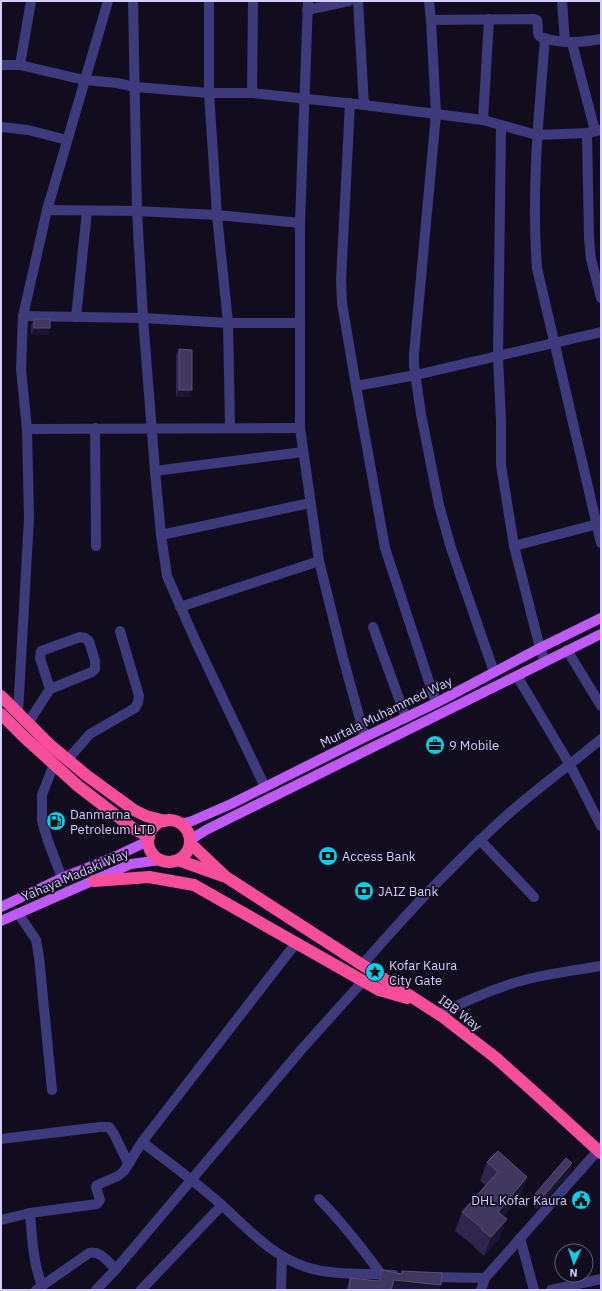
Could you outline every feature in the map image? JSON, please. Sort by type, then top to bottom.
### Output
[{"type":"highway","points":[[1,696],[28,724],[67,760],[134,810],[146,816],[165,821],[173,821],[186,828],[190,841],[189,850],[184,856],[171,862],[160,860],[154,856],[150,850],[148,839],[156,826],[165,821]]},
{"type":"highway","points":[[1,714],[78,786],[148,839]]},
{"type":"highway","name":"IBB Way","points":[[190,841],[226,877],[440,1014],[496,1058],[600,1150]]},
{"type":"highway","name":"IBB Way","points":[[178,860],[226,877]]},
{"type":"highway","points":[[94,881],[149,877],[194,885],[379,990],[422,1003]]},
{"type":"main road","name":"Murtala Muhammed Way","points":[[181,824],[210,813],[266,787],[436,703],[540,648],[601,618]]},
{"type":"main road","name":"Murtala Muhammed Way","points":[[190,841],[206,830],[601,634]]},
{"type":"main road","name":"Yahaya Madaki Way","points":[[1,907],[62,878],[112,858],[148,839]]},
{"type":"main road","name":"Yahaya Madaki Way","points":[[1,921],[131,864],[160,860]]},
{"type":"street","points":[[20,65],[31,1]]},
{"type":"street","points":[[18,714],[29,518],[28,429],[21,369],[23,316],[47,210],[80,79],[108,1]]},
{"type":"street","points":[[133,1],[137,211],[143,318],[160,535],[167,576],[180,608],[266,787]]},
{"type":"street","points":[[209,1],[209,93],[217,215],[228,322],[230,428]]},
{"type":"street","points":[[252,1],[252,93]]},
{"type":"street","points":[[349,1],[308,5],[300,223],[300,428],[319,561],[343,658],[365,737]]},
{"type":"street","points":[[358,1],[364,105]]},
{"type":"street","points":[[429,1],[436,114],[414,366],[422,422],[439,505],[451,548],[494,672]]},
{"type":"street","points":[[562,1],[569,42],[594,131],[590,252],[601,298]]},
{"type":"street","points":[[431,20],[534,19],[537,20],[537,31],[541,38],[569,42],[584,42],[601,39]]},
{"type":"street","points":[[483,120],[489,20]]},
{"type":"street","points":[[545,38],[537,135],[536,260],[554,344],[598,524],[601,543]]},
{"type":"street","points":[[1,65],[20,65],[80,79],[117,83],[135,87],[209,93],[252,93],[304,100],[350,103],[483,120],[537,135],[594,131]]},
{"type":"street","points":[[350,103],[340,280],[342,303],[385,548],[436,703]]},
{"type":"street","points":[[501,126],[498,357],[502,421],[501,465],[514,546],[540,648],[545,661]]},
{"type":"street","points":[[1,127],[37,132],[64,140]]},
{"type":"street","points":[[47,210],[137,211],[217,215],[300,223]]},
{"type":"street","points":[[76,317],[87,211]]},
{"type":"street","points":[[23,316],[300,323]]},
{"type":"street","points":[[356,386],[416,375],[498,357],[601,332]]},
{"type":"street","points":[[95,428],[96,546]]},
{"type":"street","points":[[28,429],[300,428]]},
{"type":"street","points":[[155,472],[303,452]]},
{"type":"street","points":[[160,535],[310,503]]},
{"type":"street","points":[[514,546],[598,524]]},
{"type":"street","points":[[180,608],[319,561]]},
{"type":"street","points":[[373,627],[406,718]]},
{"type":"street","points":[[67,760],[90,734],[135,708],[138,702],[140,696],[120,631]]},
{"type":"street","points":[[28,724],[50,689],[92,672],[95,669],[95,661],[89,640],[80,637],[41,651],[40,658],[50,689]]},
{"type":"street","points":[[568,650],[601,706]]},
{"type":"street","points":[[517,676],[570,765],[601,826]]},
{"type":"street","points":[[363,964],[408,912],[480,840],[508,814],[601,739]]},
{"type":"street","points":[[54,764],[42,795],[42,821],[62,878]]},
{"type":"street","points":[[480,840],[534,896]]},
{"type":"street","points":[[18,913],[36,940],[52,1090]]},
{"type":"street","points":[[1,1220],[30,1213],[97,1204],[100,1200],[96,1187],[97,1185],[118,1176],[124,1170],[142,1142],[296,943]]},
{"type":"street","points":[[440,1014],[474,996],[508,984],[529,978],[601,966]]},
{"type":"street","points":[[96,1290],[116,1269],[301,1050],[363,981]]},
{"type":"street","points":[[1,1140],[109,1127],[128,1163]]},
{"type":"street","points":[[142,1142],[192,1179],[264,1244],[282,1257],[307,1268],[338,1273],[405,1276]]},
{"type":"street","points":[[481,1290],[485,1278],[600,1150]]},
{"type":"street","points":[[320,1199],[354,1236],[381,1274]]},
{"type":"street","points":[[141,1290],[222,1205]]},
{"type":"street","points":[[30,1213],[39,1288],[89,1253],[94,1252],[98,1254],[116,1269]]},
{"type":"street","points":[[520,1238],[534,1290]]},
{"type":"street","points":[[281,1290],[282,1257]]},
{"type":"street","points":[[421,1276],[444,1278],[485,1278]]},
{"type":"street","points":[[551,1290],[601,1279]]},
{"type":"building","points":[[34,319],[50,319],[50,328],[34,328]]},
{"type":"building","points":[[179,349],[192,350],[192,390],[179,390]]},
{"type":"building","points":[[498,1151],[527,1177],[498,1212],[507,1219],[491,1237],[462,1212],[498,1172],[487,1162]]},
{"type":"building","points":[[566,1158],[572,1163],[541,1199],[535,1194]]},
{"type":"building","points":[[382,1270],[401,1274],[402,1271],[442,1273],[441,1285],[394,1280],[391,1290],[349,1290],[350,1278],[379,1281]]},
{"type":"place","name":"9 Mobile","points":[[435,745]]},
{"type":"place","name":"Danmarna Petroleum LTD","points":[[56,821]]},
{"type":"place","name":"Access Bank","points":[[328,856]]},
{"type":"place","name":"JAIZ Bank","points":[[364,891]]},
{"type":"place","name":"Kofar Kaura City Gate","points":[[375,972]]},
{"type":"place","name":"DHL Kofar Kaura","points":[[581,1200]]}]
